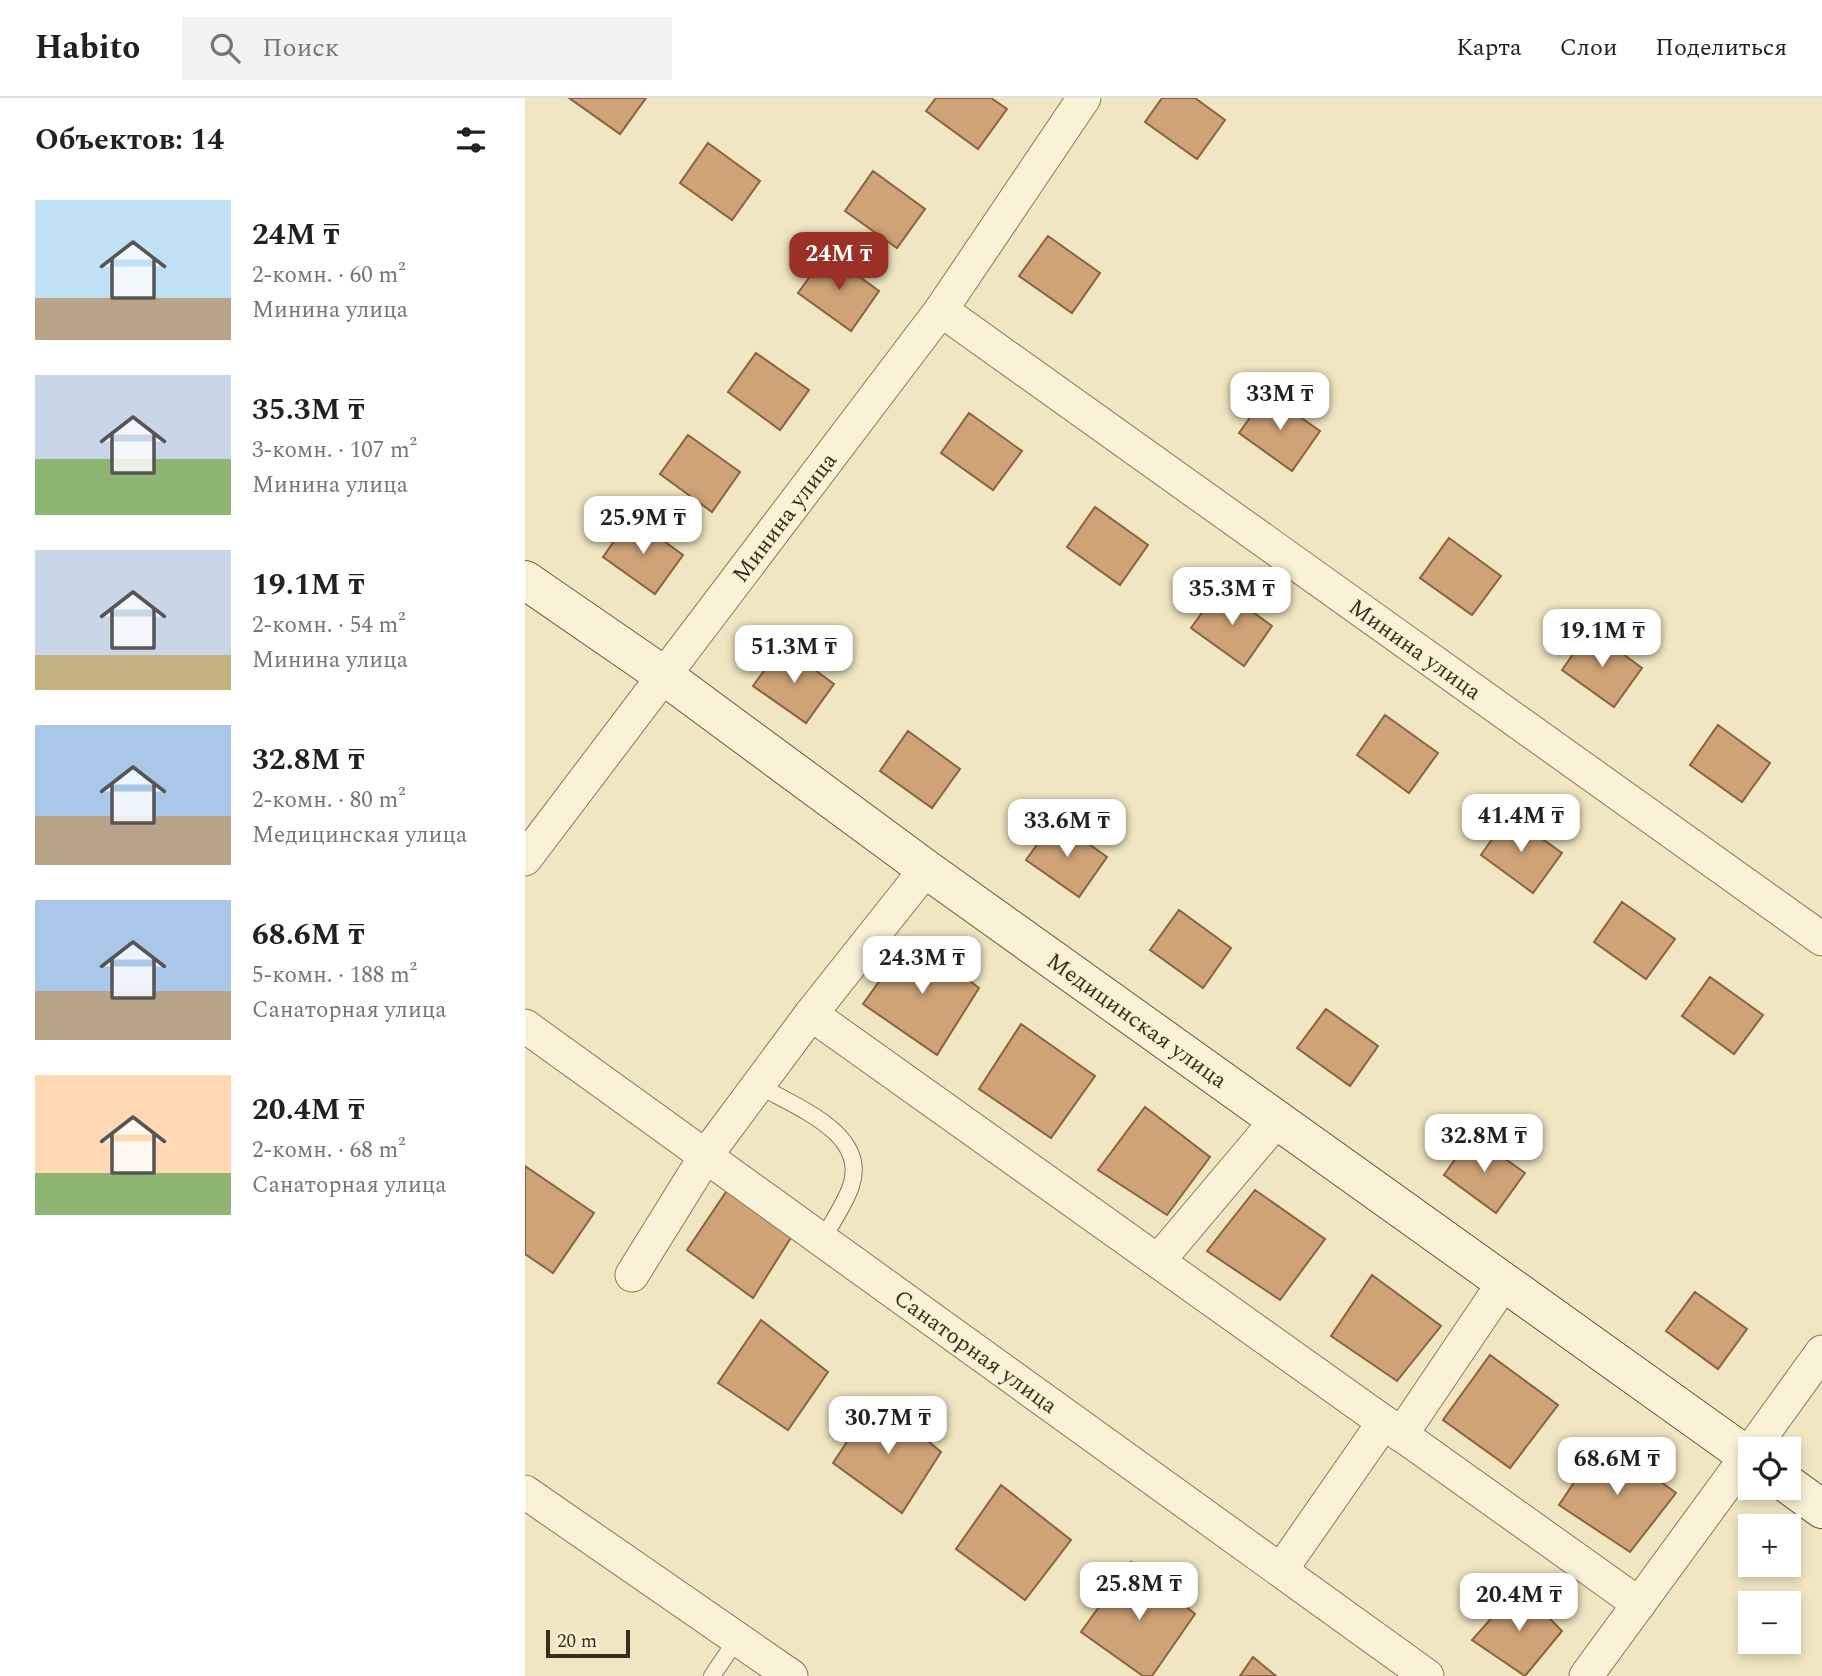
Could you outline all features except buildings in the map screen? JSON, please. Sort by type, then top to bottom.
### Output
[{"type":"street","name":"Минина улица","points":[[525,859],[941,310],[1084,98]]},
{"type":"street","name":"Минина улица","points":[[941,310],[1822,939]]},
{"type":"street","name":"Медицинская улица","points":[[525,580],[663,675],[926,869],[1738,1446]]},
{"type":"street","points":[[632,1275],[707,1154],[811,1014],[926,869]]},
{"type":"street","points":[[811,1014],[1639,1604]]},
{"type":"street","name":"Санаторная улица","points":[[525,1026],[707,1154],[1427,1676]]},
{"type":"street","points":[[1158,1261],[1277,1120]]},
{"type":"street","points":[[1281,1570],[1505,1281]]},
{"type":"street","points":[[1762,1437],[1822,1352]]},
{"type":"street","points":[[1586,1676],[1738,1470]]},
{"type":"street","points":[[525,1492],[791,1676]]},
{"type":"street","points":[[1801,1494],[1822,1509]]},
{"type":"lane","points":[[758,1085],[839,1133],[854,1159],[851,1186],[823,1239]]},
{"type":"lane","points":[[712,1676],[737,1639]]}]
